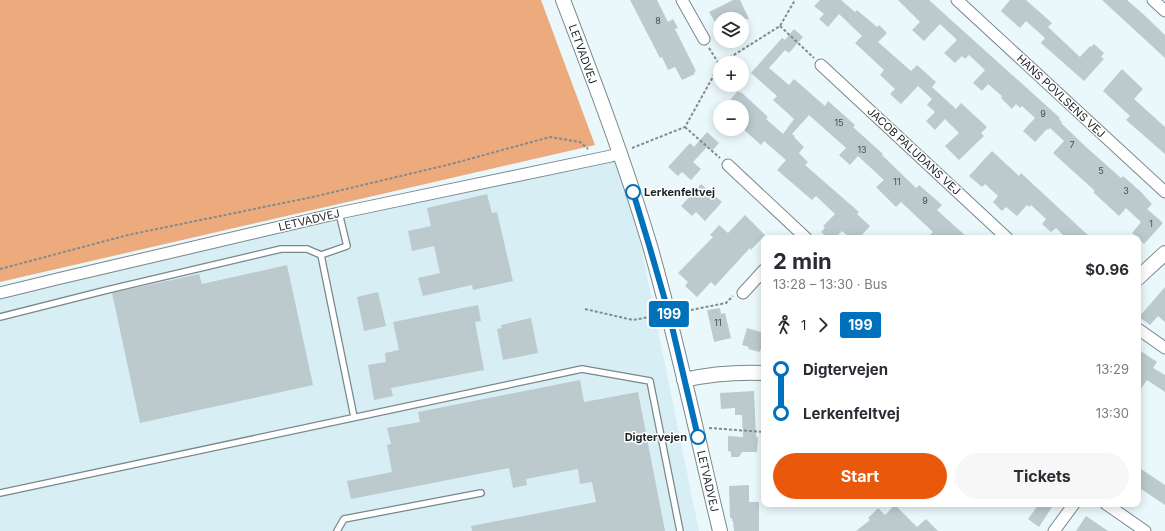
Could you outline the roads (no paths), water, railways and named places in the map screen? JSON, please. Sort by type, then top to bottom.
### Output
[{"type":"street","name":"LETVADVEJ","points":[[564,0],[620,153],[649,245],[669,314],[720,531]]},
{"type":"street","points":[[682,0],[704,39]]},
{"type":"street","name":"HANS POVLSENS VEJ","points":[[957,0],[1165,192]]},
{"type":"street","points":[[1153,0],[1165,11]]},
{"type":"street","name":"JACOB PALUDANS VEJ","points":[[821,65],[1004,235]]},
{"type":"street","name":"LETVADVEJ","points":[[0,293],[339,214],[620,153]]},
{"type":"street","points":[[728,165],[799,235]]},
{"type":"street","points":[[1141,275],[1165,253]]},
{"type":"street","points":[[744,293],[761,273]]},
{"type":"street","points":[[1141,331],[1164,345]]},
{"type":"street","points":[[684,380],[741,372],[761,373]]},
{"type":"street","points":[[1054,531],[1072,507]]},
{"type":"street","points":[[1110,507],[1145,531]]},
{"type":"lane","points":[[0,317],[107,290],[281,250],[306,249],[320,255],[346,246],[339,214]]},
{"type":"lane","points":[[320,255],[354,417]]},
{"type":"lane","points":[[0,493],[582,369],[650,382],[680,531]]},
{"type":"lane","points":[[337,531],[344,519],[481,493]]},
{"type":"place","name":"Lerkenfeltvej","points":[[633,192]]},
{"type":"place","name":"Digtervejen","points":[[698,437]]}]
